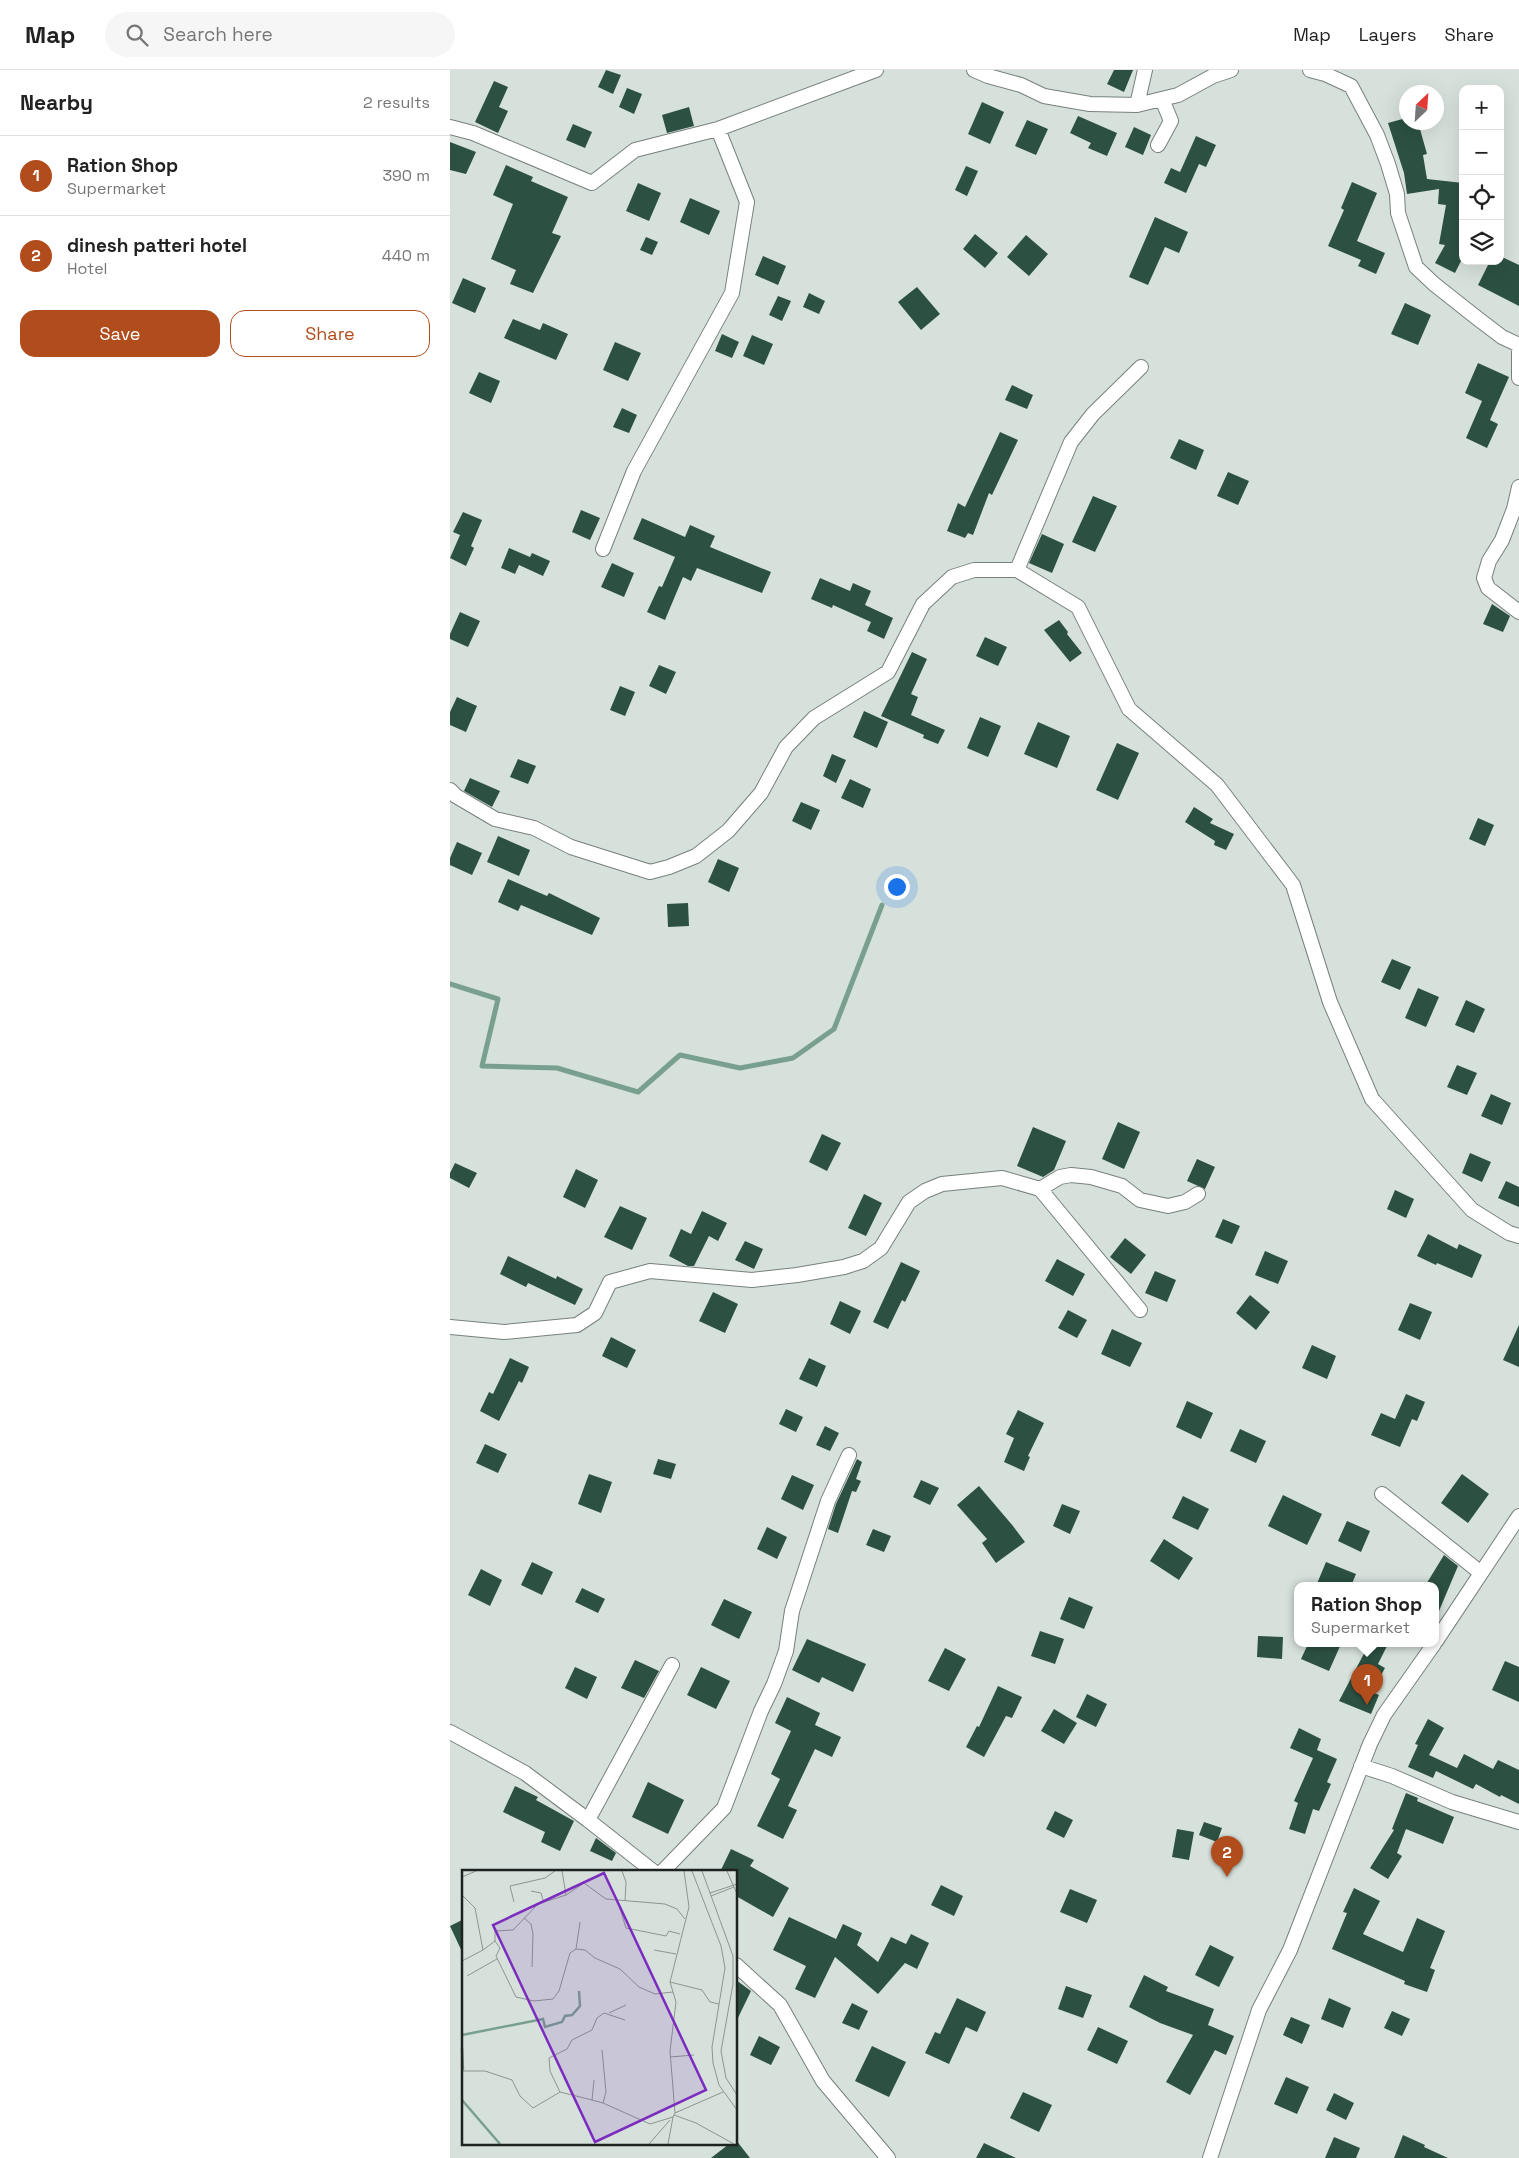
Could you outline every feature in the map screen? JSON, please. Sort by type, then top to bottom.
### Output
[{"type":"street","points":[[450,126],[473,133],[592,183],[635,150],[718,129],[876,70]]},
{"type":"street","points":[[974,70],[1021,85],[1044,96],[1090,104],[1136,105],[1178,95],[1213,76],[1231,70]]},
{"type":"street","points":[[1136,105],[1145,70]]},
{"type":"street","points":[[1310,70],[1325,74],[1351,86],[1377,135],[1388,164],[1397,194],[1398,213],[1416,267],[1434,284],[1502,337],[1519,345],[1519,378]]},
{"type":"street","points":[[1158,145],[1171,121],[1162,99]]},
{"type":"street","points":[[603,548],[634,471],[732,293],[747,202],[718,129]]},
{"type":"street","points":[[1017,570],[1071,442],[1093,414],[1141,367]]},
{"type":"street","points":[[1519,486],[1514,509],[1502,540],[1489,561],[1484,578],[1488,588],[1519,612]]},
{"type":"street","points":[[450,790],[456,796],[495,819],[534,828],[571,847],[650,872],[669,867],[696,856],[728,832],[761,793],[786,747],[814,718],[888,672],[923,604],[952,577],[974,570],[1017,570],[1078,607],[1129,709],[1218,785],[1293,885],[1330,1002],[1372,1099],[1472,1210],[1509,1233],[1519,1236]]},
{"type":"street","points":[[1040,1190],[1060,1177],[1071,1175],[1091,1177],[1122,1186],[1140,1200],[1168,1206],[1185,1202],[1198,1194]]},
{"type":"street","points":[[450,1327],[504,1332],[577,1325],[595,1313],[610,1282],[650,1271],[752,1280],[797,1276],[844,1267],[863,1261],[881,1248],[909,1202],[925,1191],[942,1184],[1002,1178],[1040,1190],[1140,1310]]},
{"type":"street","points":[[664,1870],[724,1808],[786,1651],[792,1611],[828,1501],[849,1455]]},
{"type":"street","points":[[1382,1494],[1481,1573]]},
{"type":"street","points":[[1439,1636],[1519,1516]]},
{"type":"street","points":[[1210,2158],[1258,2010],[1290,1950],[1360,1766],[1384,1714],[1431,1647]]},
{"type":"street","points":[[588,1820],[672,1665]]},
{"type":"street","points":[[450,1732],[526,1773],[651,1870]]},
{"type":"street","points":[[1360,1766],[1392,1776],[1452,1802],[1519,1822]]},
{"type":"street","points":[[738,1967],[780,2006],[823,2081],[888,2158]]},
{"type":"building","points":[[606,70],[621,75],[613,94],[598,87]]},
{"type":"building","points":[[1114,70],[1133,70],[1124,92],[1107,84]]},
{"type":"building","points":[[494,81],[508,87],[499,107],[508,111],[498,133],[475,122]]},
{"type":"building","points":[[627,88],[642,94],[634,114],[619,107]]},
{"type":"building","points":[[982,102],[1004,112],[990,144],[968,134]]},
{"type":"building","points":[[689,107],[694,126],[667,133],[662,115]]},
{"type":"building","points":[[1078,116],[1117,133],[1107,156],[1088,148],[1091,143],[1070,133]]},
{"type":"building","points":[[1027,120],[1048,129],[1036,155],[1015,146]]},
{"type":"building","points":[[1399,120],[1399,130],[1420,130],[1427,154],[1423,155],[1427,179],[1459,183],[1459,265],[1455,273],[1435,263],[1445,245],[1439,244],[1446,205],[1438,204],[1439,189],[1407,194],[1404,173],[1388,123]]},
{"type":"building","points":[[573,124],[592,132],[585,148],[566,140]]},
{"type":"building","points":[[1134,127],[1151,135],[1143,155],[1125,147]]},
{"type":"building","points":[[1196,136],[1216,145],[1206,167],[1199,164],[1186,193],[1164,183],[1171,168],[1180,172]]},
{"type":"building","points":[[450,142],[476,152],[466,174],[450,170]]},
{"type":"building","points":[[506,165],[533,177],[531,181],[568,197],[552,233],[561,236],[533,293],[510,284],[516,270],[491,259],[513,204],[493,195]]},
{"type":"building","points":[[966,166],[978,171],[967,196],[955,190]]},
{"type":"building","points":[[1352,182],[1377,193],[1357,241],[1385,253],[1376,274],[1358,266],[1361,260],[1328,246],[1344,210],[1341,208]]},
{"type":"building","points":[[638,183],[661,193],[649,221],[626,211]]},
{"type":"building","points":[[690,198],[720,211],[709,235],[680,222]]},
{"type":"building","points":[[1155,217],[1188,232],[1179,253],[1165,247],[1148,285],[1129,277]]},
{"type":"building","points":[[975,234],[998,253],[985,268],[963,249]]},
{"type":"building","points":[[1026,235],[1048,254],[1029,276],[1007,257]]},
{"type":"building","points":[[646,237],[658,242],[652,255],[640,250]]},
{"type":"building","points":[[763,256],[786,266],[778,285],[755,275]]},
{"type":"building","points":[[1504,258],[1519,265],[1519,306],[1478,285],[1488,265],[1504,265]]},
{"type":"building","points":[[463,278],[486,288],[475,313],[452,303]]},
{"type":"building","points":[[917,287],[940,314],[921,330],[898,302]]},
{"type":"building","points":[[809,293],[825,301],[819,314],[803,307]]},
{"type":"building","points":[[778,296],[791,301],[782,321],[769,315]]},
{"type":"building","points":[[1405,303],[1431,315],[1418,345],[1391,334]]},
{"type":"building","points":[[513,319],[540,330],[543,323],[568,334],[556,360],[504,338]]},
{"type":"building","points":[[722,334],[739,342],[732,358],[715,351]]},
{"type":"building","points":[[752,335],[773,344],[764,365],[743,356]]},
{"type":"building","points":[[615,342],[641,353],[628,381],[603,370]]},
{"type":"building","points":[[1478,363],[1509,377],[1490,420],[1498,424],[1487,448],[1466,438],[1482,401],[1465,393]]},
{"type":"building","points":[[479,372],[500,381],[491,403],[469,393]]},
{"type":"building","points":[[1012,385],[1033,395],[1027,409],[1005,400]]},
{"type":"building","points":[[622,408],[637,415],[629,433],[613,427]]},
{"type":"building","points":[[1000,432],[1018,440],[992,495],[989,493],[973,535],[968,533],[965,538],[947,531],[958,503],[965,507]]},
{"type":"building","points":[[1179,439],[1204,450],[1196,470],[1170,458]]},
{"type":"building","points":[[1228,472],[1249,481],[1238,505],[1217,496]]},
{"type":"building","points":[[1093,496],[1117,506],[1095,552],[1072,542]]},
{"type":"building","points":[[581,510],[600,518],[590,540],[572,532]]},
{"type":"building","points":[[463,512],[482,520],[471,546],[474,548],[466,566],[450,558],[460,535],[453,532]]},
{"type":"building","points":[[642,518],[685,537],[690,525],[715,536],[710,547],[771,572],[762,593],[697,568],[691,581],[683,577],[665,620],[647,612],[659,586],[662,587],[675,557],[633,539]]},
{"type":"building","points":[[1042,534],[1064,544],[1052,573],[1029,563]]},
{"type":"building","points":[[509,548],[530,557],[532,553],[550,561],[543,576],[519,565],[515,574],[501,568]]},
{"type":"building","points":[[612,563],[634,573],[624,597],[601,587]]},
{"type":"building","points":[[820,578],[850,591],[853,583],[871,591],[865,605],[893,618],[884,639],[867,631],[871,622],[833,605],[832,608],[811,599]]},
{"type":"building","points":[[1492,604],[1510,616],[1503,632],[1483,624]]},
{"type":"building","points":[[460,612],[480,621],[468,647],[450,639],[450,634]]},
{"type":"building","points":[[1059,620],[1082,653],[1070,662],[1044,630]]},
{"type":"building","points":[[985,637],[1007,647],[998,666],[976,656]]},
{"type":"building","points":[[912,652],[927,659],[911,694],[918,697],[911,715],[945,730],[938,744],[923,738],[924,735],[881,716]]},
{"type":"building","points":[[659,665],[676,672],[666,694],[649,686]]},
{"type":"building","points":[[620,686],[635,692],[625,716],[610,710]]},
{"type":"building","points":[[457,697],[477,706],[466,732],[450,725],[450,712]]},
{"type":"building","points":[[864,711],[888,722],[877,748],[853,737]]},
{"type":"building","points":[[980,717],[1001,726],[988,757],[967,748]]},
{"type":"building","points":[[1038,722],[1070,736],[1057,768],[1024,754]]},
{"type":"building","points":[[1117,743],[1139,753],[1118,800],[1096,790]]},
{"type":"building","points":[[832,754],[846,760],[836,783],[823,776]]},
{"type":"building","points":[[518,759],[536,766],[528,784],[510,777]]},
{"type":"building","points":[[470,778],[500,791],[492,807],[464,791]]},
{"type":"building","points":[[850,779],[871,789],[863,808],[841,798]]},
{"type":"building","points":[[801,802],[820,810],[811,830],[792,821]]},
{"type":"building","points":[[1194,807],[1213,819],[1210,823],[1234,834],[1226,850],[1214,845],[1215,841],[1185,822]]},
{"type":"building","points":[[1478,818],[1494,825],[1485,846],[1469,839]]},
{"type":"building","points":[[498,836],[530,850],[519,876],[487,862]]},
{"type":"building","points":[[457,842],[482,853],[472,875],[450,865],[450,858]]},
{"type":"building","points":[[718,859],[739,868],[729,892],[708,882]]},
{"type":"building","points":[[508,879],[547,896],[549,893],[600,918],[592,935],[521,905],[518,911],[498,902]]},
{"type":"building","points":[[688,903],[689,926],[668,927],[667,904]]},
{"type":"building","points":[[1392,959],[1411,967],[1400,990],[1381,982]]},
{"type":"building","points":[[1418,988],[1439,997],[1426,1027],[1405,1018]]},
{"type":"building","points":[[1466,1000],[1485,1009],[1474,1033],[1455,1025]]},
{"type":"building","points":[[1457,1065],[1477,1073],[1467,1095],[1447,1087]]},
{"type":"building","points":[[1491,1094],[1511,1103],[1502,1125],[1481,1116]]},
{"type":"building","points":[[1118,1122],[1140,1132],[1124,1169],[1102,1159]]},
{"type":"building","points":[[1033,1127],[1066,1141],[1054,1170],[1043,1177],[1017,1166]]},
{"type":"building","points":[[822,1134],[841,1143],[827,1171],[809,1162]]},
{"type":"building","points":[[1470,1153],[1491,1162],[1482,1182],[1462,1173]]},
{"type":"building","points":[[1197,1159],[1215,1167],[1205,1189],[1187,1181]]},
{"type":"building","points":[[455,1163],[477,1173],[469,1188],[450,1178],[450,1173]]},
{"type":"building","points":[[576,1169],[598,1180],[585,1208],[563,1197]]},
{"type":"building","points":[[1506,1181],[1519,1187],[1519,1207],[1498,1198]]},
{"type":"building","points":[[1395,1190],[1414,1199],[1406,1218],[1387,1209]]},
{"type":"building","points":[[864,1194],[882,1203],[866,1236],[848,1228]]},
{"type":"building","points":[[620,1206],[647,1218],[632,1250],[604,1237]]},
{"type":"building","points":[[702,1211],[727,1223],[718,1241],[709,1236],[694,1266],[688,1266],[669,1256],[681,1229],[691,1234]]},
{"type":"building","points":[[1223,1219],[1240,1226],[1232,1244],[1215,1237]]},
{"type":"building","points":[[1428,1234],[1457,1249],[1459,1244],[1482,1255],[1472,1278],[1417,1256]]},
{"type":"building","points":[[1125,1238],[1146,1255],[1131,1274],[1110,1257]]},
{"type":"building","points":[[745,1241],[763,1249],[754,1269],[735,1260]]},
{"type":"building","points":[[1265,1251],[1288,1261],[1278,1284],[1255,1275]]},
{"type":"building","points":[[508,1256],[556,1279],[557,1276],[583,1289],[575,1305],[528,1283],[526,1287],[500,1274]]},
{"type":"building","points":[[1057,1259],[1085,1274],[1073,1296],[1045,1281]]},
{"type":"building","points":[[901,1262],[920,1271],[905,1302],[902,1300],[888,1329],[873,1322]]},
{"type":"building","points":[[1155,1271],[1176,1280],[1167,1302],[1145,1293]]},
{"type":"building","points":[[713,1292],[738,1304],[725,1333],[699,1321]]},
{"type":"building","points":[[1250,1295],[1270,1312],[1256,1330],[1236,1313]]},
{"type":"building","points":[[840,1301],[861,1311],[850,1334],[830,1324]]},
{"type":"building","points":[[1410,1303],[1432,1312],[1420,1340],[1398,1330]]},
{"type":"building","points":[[1068,1310],[1087,1320],[1077,1338],[1058,1328]]},
{"type":"building","points":[[1519,1325],[1519,1367],[1503,1360]]},
{"type":"building","points":[[1112,1329],[1142,1343],[1130,1367],[1101,1354]]},
{"type":"building","points":[[611,1337],[636,1350],[627,1368],[602,1356]]},
{"type":"building","points":[[1312,1345],[1336,1356],[1327,1379],[1302,1368]]},
{"type":"building","points":[[510,1358],[529,1367],[522,1383],[519,1381],[499,1421],[480,1411],[489,1392],[493,1394]]},
{"type":"building","points":[[809,1358],[826,1366],[817,1387],[799,1379]]},
{"type":"building","points":[[1406,1394],[1425,1402],[1417,1421],[1412,1419],[1400,1447],[1371,1435],[1381,1413],[1395,1419]]},
{"type":"building","points":[[1187,1401],[1213,1413],[1201,1439],[1176,1427]]},
{"type":"building","points":[[786,1409],[803,1417],[796,1432],[779,1424]]},
{"type":"building","points":[[1018,1410],[1044,1423],[1028,1456],[1030,1457],[1024,1471],[1004,1462],[1014,1438],[1006,1434]]},
{"type":"building","points":[[825,1426],[839,1433],[830,1451],[816,1445]]},
{"type":"building","points":[[1240,1429],[1266,1441],[1256,1463],[1230,1451]]},
{"type":"building","points":[[485,1444],[507,1454],[498,1473],[476,1463]]},
{"type":"building","points":[[658,1459],[676,1464],[671,1479],[653,1474]]},
{"type":"building","points":[[857,1459],[862,1462],[856,1479],[861,1481],[856,1492],[852,1491],[838,1533],[828,1529],[836,1504]]},
{"type":"building","points":[[589,1474],[612,1482],[601,1513],[578,1504]]},
{"type":"building","points":[[1462,1474],[1489,1494],[1468,1523],[1441,1503]]},
{"type":"building","points":[[792,1475],[814,1485],[803,1510],[781,1499]]},
{"type":"building","points":[[921,1480],[939,1488],[930,1505],[913,1497]]},
{"type":"building","points":[[979,1486],[1025,1542],[996,1563],[982,1543],[987,1539],[957,1505]]},
{"type":"building","points":[[1283,1495],[1322,1514],[1307,1545],[1268,1526]]},
{"type":"building","points":[[1183,1496],[1209,1509],[1198,1530],[1172,1518]]},
{"type":"building","points":[[1062,1504],[1080,1511],[1070,1534],[1053,1526]]},
{"type":"building","points":[[1347,1521],[1370,1531],[1361,1552],[1338,1541]]},
{"type":"building","points":[[767,1527],[787,1537],[777,1559],[757,1549]]},
{"type":"building","points":[[873,1529],[891,1536],[884,1552],[866,1545]]},
{"type":"building","points":[[1164,1539],[1193,1558],[1179,1580],[1150,1561]]},
{"type":"building","points":[[1444,1555],[1458,1566],[1439,1611],[1439,1582],[1427,1582]]},
{"type":"building","points":[[532,1562],[553,1572],[542,1595],[521,1585]]},
{"type":"building","points":[[1326,1562],[1356,1574],[1353,1582],[1318,1582]]},
{"type":"building","points":[[481,1569],[502,1580],[490,1606],[468,1595]]},
{"type":"building","points":[[582,1588],[605,1599],[598,1613],[575,1602]]},
{"type":"building","points":[[1069,1597],[1093,1607],[1084,1629],[1060,1619]]},
{"type":"building","points":[[724,1599],[752,1612],[739,1639],[711,1625]]},
{"type":"building","points":[[1040,1631],[1064,1639],[1055,1664],[1031,1656]]},
{"type":"building","points":[[1258,1636],[1283,1637],[1282,1659],[1257,1657]]},
{"type":"building","points":[[807,1639],[866,1664],[853,1692],[822,1677],[819,1683],[792,1670]]},
{"type":"building","points":[[1307,1647],[1340,1647],[1329,1671],[1301,1659]]},
{"type":"building","points":[[1367,1647],[1386,1647],[1378,1664],[1385,1668],[1372,1692],[1379,1695],[1371,1714],[1339,1701]]},
{"type":"building","points":[[945,1648],[966,1659],[949,1691],[928,1681]]},
{"type":"building","points":[[635,1660],[659,1671],[644,1698],[621,1688]]},
{"type":"building","points":[[1505,1661],[1519,1667],[1519,1702],[1492,1690]]},
{"type":"building","points":[[575,1667],[597,1677],[587,1699],[565,1688]]},
{"type":"building","points":[[701,1667],[730,1681],[716,1709],[687,1695]]},
{"type":"building","points":[[998,1686],[1022,1697],[1012,1718],[1006,1716],[984,1757],[966,1747],[977,1726],[979,1727]]},
{"type":"building","points":[[1087,1694],[1107,1704],[1096,1727],[1076,1717]]},
{"type":"building","points":[[787,1697],[820,1713],[815,1725],[841,1737],[832,1757],[815,1749],[788,1806],[797,1810],[783,1839],[757,1826],[780,1779],[771,1774],[791,1731],[775,1723]]},
{"type":"building","points":[[1054,1709],[1077,1723],[1064,1744],[1041,1731]]},
{"type":"building","points":[[1428,1719],[1444,1728],[1429,1755],[1457,1768],[1464,1754],[1493,1769],[1498,1760],[1519,1770],[1519,1804],[1501,1795],[1500,1797],[1476,1784],[1473,1789],[1436,1771],[1433,1778],[1408,1767],[1418,1745],[1415,1744]]},
{"type":"building","points":[[1299,1728],[1321,1739],[1317,1750],[1337,1759],[1327,1782],[1331,1784],[1319,1811],[1313,1809],[1305,1834],[1289,1829],[1298,1803],[1294,1801],[1313,1758],[1290,1748]]},
{"type":"building","points":[[648,1782],[684,1800],[668,1834],[632,1817]]},
{"type":"building","points":[[515,1786],[538,1797],[536,1800],[574,1821],[560,1851],[541,1842],[545,1832],[503,1812]]},
{"type":"building","points":[[1406,1793],[1418,1798],[1417,1801],[1454,1817],[1443,1844],[1406,1829],[1397,1853],[1402,1856],[1388,1879],[1370,1868],[1394,1830],[1392,1829]]},
{"type":"building","points":[[1055,1811],[1073,1820],[1064,1838],[1046,1829]]},
{"type":"building","points":[[1204,1822],[1222,1828],[1217,1842],[1199,1835]]},
{"type":"building","points":[[1177,1829],[1194,1832],[1189,1860],[1172,1857]]},
{"type":"building","points":[[596,1838],[616,1853],[612,1861],[590,1851]]},
{"type":"building","points":[[731,1849],[754,1860],[750,1866],[789,1888],[773,1917],[738,1897],[738,1870],[721,1870]]},
{"type":"building","points":[[941,1885],[963,1896],[954,1916],[931,1905]]},
{"type":"building","points":[[1354,1888],[1380,1901],[1363,1934],[1403,1952],[1417,1918],[1445,1931],[1430,1968],[1435,1970],[1427,1992],[1404,1984],[1405,1981],[1332,1949],[1347,1913],[1343,1912]]},
{"type":"building","points":[[1070,1889],[1097,1900],[1087,1923],[1060,1912]]},
{"type":"building","points":[[789,1917],[836,1939],[843,1924],[862,1933],[857,1945],[878,1962],[891,1937],[906,1944],[911,1934],[929,1943],[917,1969],[905,1963],[878,1994],[835,1957],[815,1998],[795,1989],[806,1966],[773,1950]]},
{"type":"building","points":[[462,1920],[462,1952],[450,1926]]},
{"type":"building","points":[[1210,1945],[1234,1957],[1219,1987],[1195,1975]]},
{"type":"building","points":[[1144,1975],[1168,1987],[1166,1991],[1214,2009],[1208,2025],[1234,2036],[1226,2055],[1215,2050],[1190,2095],[1166,2082],[1193,2035],[1160,2023],[1129,2007]]},
{"type":"building","points":[[738,1981],[751,1991],[738,2018]]},
{"type":"building","points":[[1066,1986],[1092,1995],[1083,2018],[1058,2009]]},
{"type":"building","points":[[957,1998],[986,2012],[977,2032],[966,2027],[949,2064],[925,2053],[935,2032],[940,2034]]},
{"type":"building","points":[[1329,1998],[1351,2008],[1343,2028],[1321,2019]]},
{"type":"building","points":[[852,2003],[868,2011],[859,2030],[842,2023]]},
{"type":"building","points":[[1392,2011],[1410,2019],[1402,2036],[1384,2028]]},
{"type":"building","points":[[1291,2017],[1310,2025],[1302,2044],[1283,2035]]},
{"type":"building","points":[[1098,2027],[1128,2041],[1117,2064],[1087,2050]]},
{"type":"building","points":[[759,2036],[780,2047],[771,2065],[750,2055]]},
{"type":"building","points":[[872,2046],[906,2062],[889,2097],[855,2081]]},
{"type":"building","points":[[1286,2077],[1309,2087],[1297,2114],[1274,2104]]},
{"type":"building","points":[[1023,2092],[1052,2105],[1039,2132],[1010,2118]]},
{"type":"building","points":[[1334,2093],[1354,2103],[1346,2120],[1326,2110]]},
{"type":"building","points":[[1403,2135],[1425,2145],[1424,2147],[1448,2158],[1394,2158]]},
{"type":"building","points":[[1334,2137],[1360,2148],[1356,2158],[1325,2158]]},
{"type":"building","points":[[738,2143],[750,2158],[711,2158],[726,2146],[738,2146]]},
{"type":"building","points":[[984,2143],[1016,2158],[976,2158]]},
{"type":"waterway","points":[[450,984],[498,999],[482,1066],[557,1068],[638,1092],[680,1055],[740,1068],[793,1058],[834,1029],[882,905]]},
{"type":"place","name":"Ration Shop","points":[[1367,1705]]},
{"type":"place","name":"dinesh patteri hotel","points":[[1227,1877]]}]
